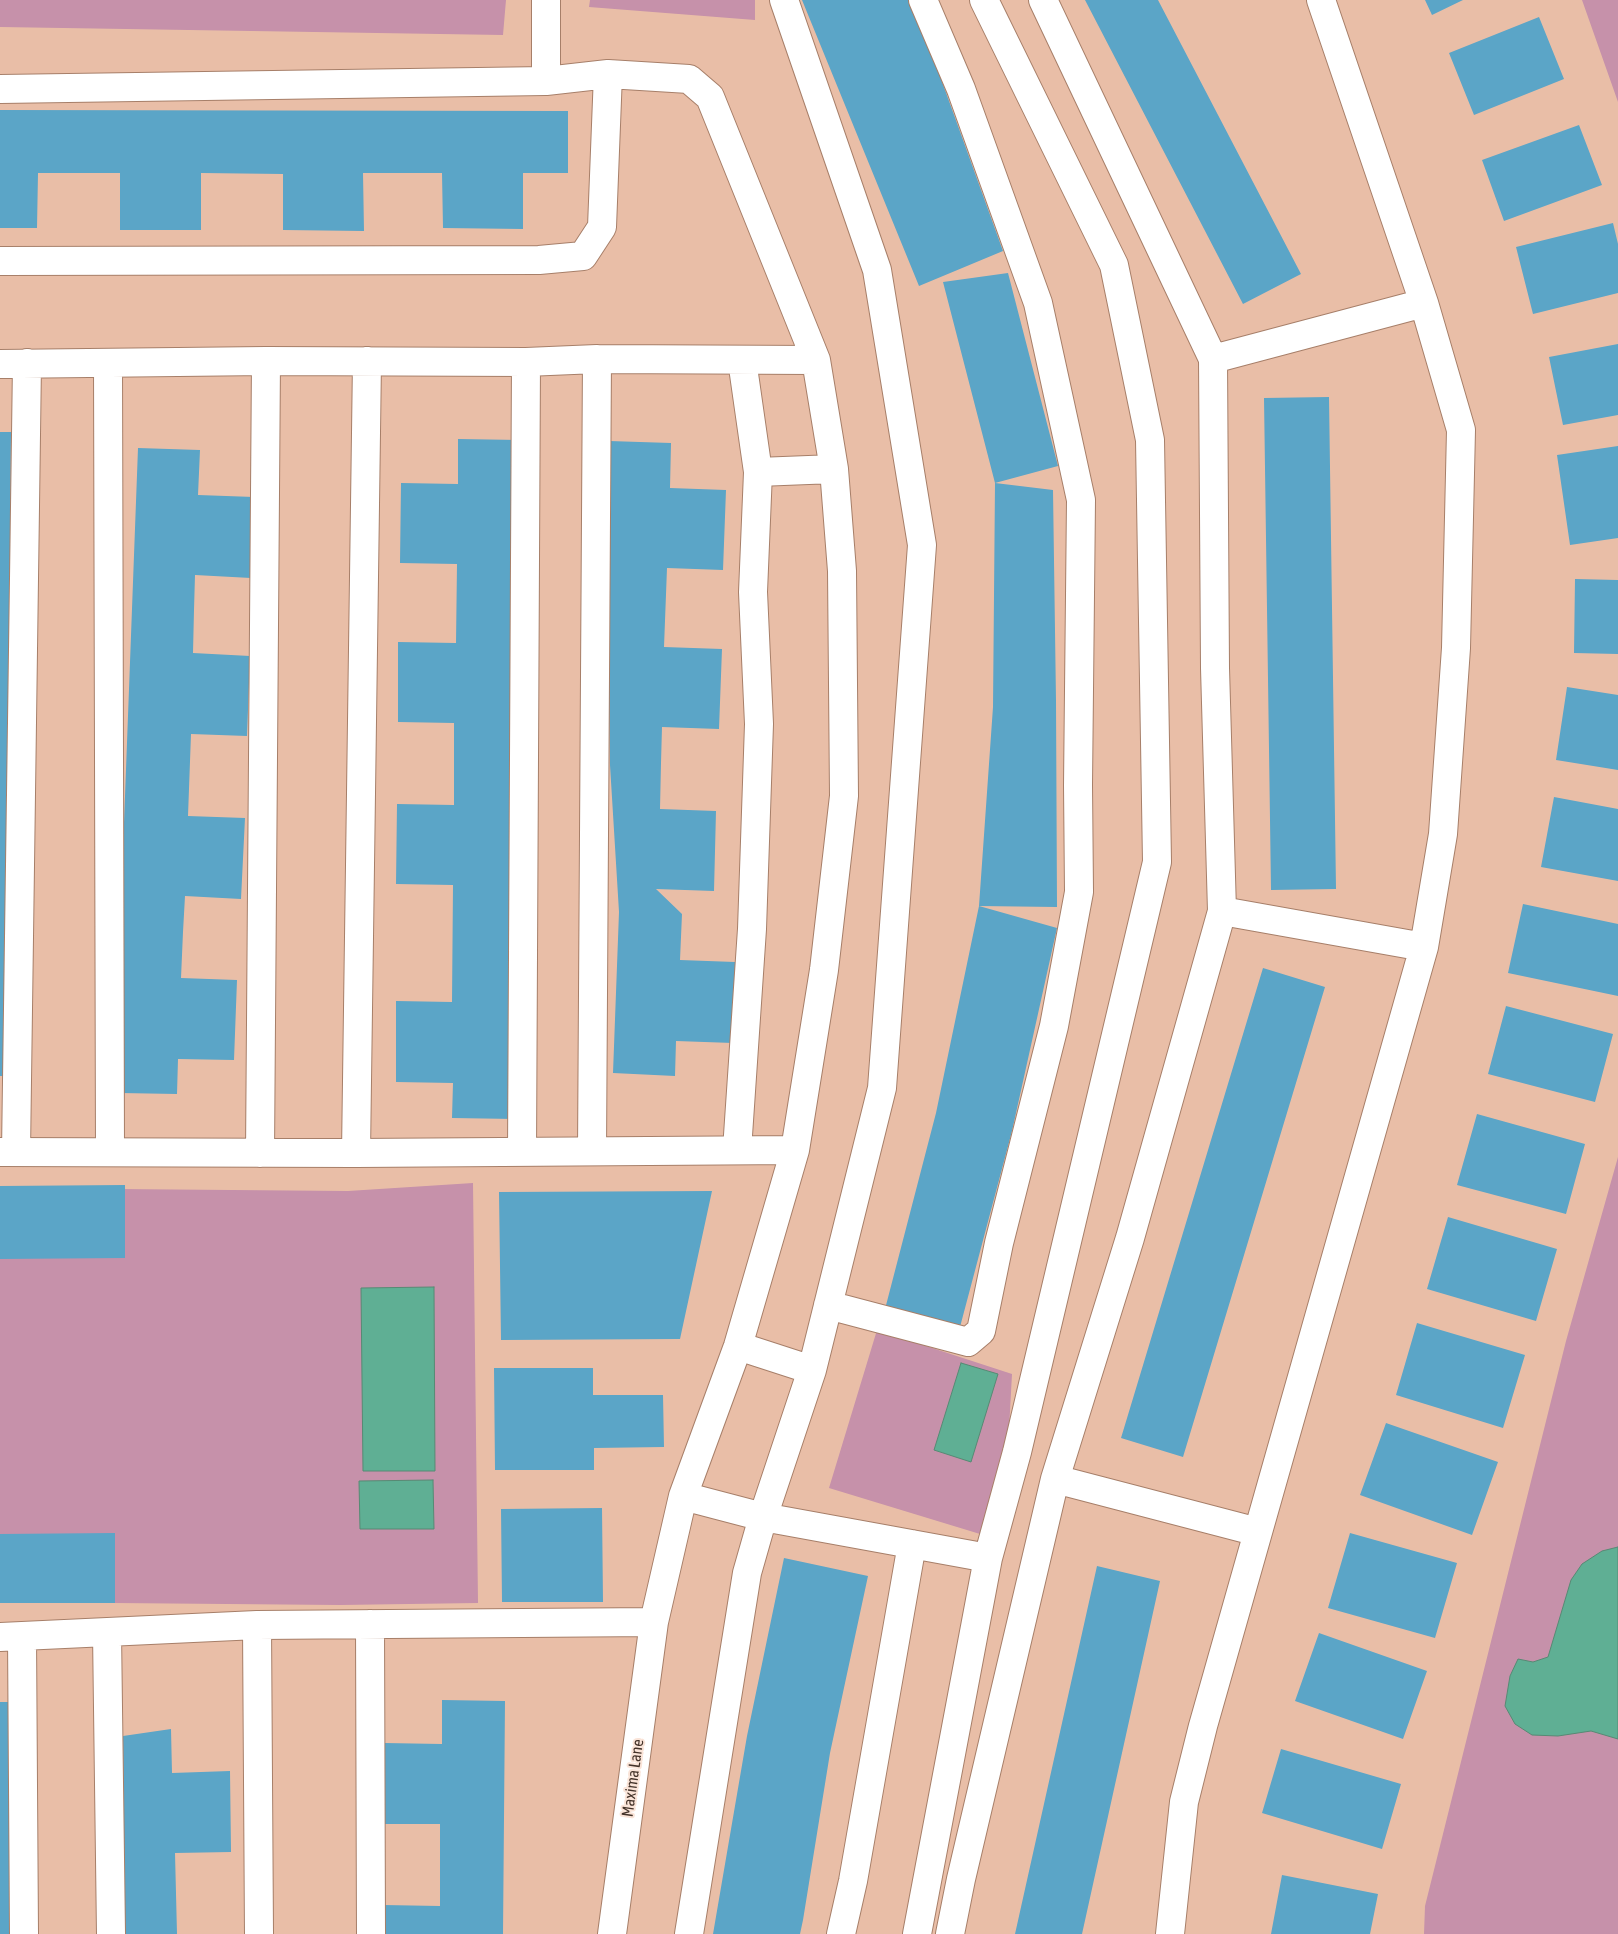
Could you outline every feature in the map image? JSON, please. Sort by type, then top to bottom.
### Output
[{"type":"street","points":[[546,0],[546,81]]},
{"type":"street","points":[[689,1934],[747,1573],[763,1518],[812,1370],[882,1088],[922,545],[877,270],[784,0]]},
{"type":"street","points":[[828,1304],[968,1342],[981,1331],[999,1243],[1054,1026],[1080,892],[1078,785],[1081,500],[1038,303],[961,89],[923,0]]},
{"type":"street","points":[[917,1934],[988,1558],[1017,1452],[1157,862],[1150,440],[1114,265],[984,0]]},
{"type":"street","points":[[950,1934],[960,1879],[1055,1479],[1130,1238],[1222,911],[1215,668],[1213,359],[1043,0]]},
{"type":"street","points":[[1170,1934],[1184,1802],[1202,1726],[1424,947],[1444,824],[1456,648],[1461,430],[1424,303],[1322,0]]},
{"type":"street","points":[[0,261],[539,260],[583,256],[602,228],[608,74]]},
{"type":"street","name":"Maxima Lane","points":[[0,89],[546,81],[608,74],[690,79],[710,97],[816,360],[834,469],[842,571],[844,796],[824,970],[795,1150],[738,1346],[683,1496],[654,1622],[612,1934]]},
{"type":"street","points":[[1213,359],[1424,303]]},
{"type":"street","points":[[0,364],[266,361],[526,362],[596,359],[816,360]]},
{"type":"street","points":[[592,1151],[596,359]]},
{"type":"street","points":[[737,1150],[752,928],[759,724],[753,592],[758,472],[742,360]]},
{"type":"street","points":[[260,1153],[266,361]]},
{"type":"street","points":[[356,1153],[367,361]]},
{"type":"street","points":[[522,1152],[526,362]]},
{"type":"street","points":[[108,363],[110,1152]]},
{"type":"street","points":[[27,364],[8,1152],[356,1153],[795,1150]]},
{"type":"street","points":[[758,472],[834,469]]},
{"type":"street","points":[[1222,911],[1424,947]]},
{"type":"street","points":[[738,1346],[812,1370]]},
{"type":"street","points":[[1055,1479],[1258,1532]]},
{"type":"street","points":[[683,1496],[763,1518],[988,1558]]},
{"type":"street","points":[[841,1934],[853,1881],[912,1544]]},
{"type":"street","points":[[24,1934],[11,1636],[257,1624],[654,1622]]},
{"type":"street","points":[[257,1624],[260,1934]]},
{"type":"street","points":[[370,1624],[371,1934]]},
{"type":"street","points":[[107,1632],[110,1934]]},
{"type":"shaded area","points":[[0,0],[506,0],[503,35],[0,27]]},
{"type":"shaded area","points":[[590,0],[755,0],[755,20],[589,7]]},
{"type":"shaded area","points":[[1582,0],[1618,0],[1618,102]]},
{"type":"shaded area","points":[[1618,1157],[1618,1934],[1424,1934],[1425,1906],[1566,1341]]},
{"type":"shaded area","points":[[473,1183],[478,1603],[340,1605],[0,1602],[0,1188],[348,1191]]},
{"type":"shaded area","points":[[434,1287],[435,1471],[363,1471],[361,1288]]},
{"type":"shaded area","points":[[877,1330],[1012,1374],[1003,1541],[829,1488]]},
{"type":"shaded area","points":[[961,1363],[998,1374],[971,1462],[934,1450]]},
{"type":"shaded area","points":[[433,1480],[434,1529],[360,1529],[359,1481]]},
{"type":"shaded area","points":[[1618,1547],[1618,1739],[1591,1731],[1558,1736],[1532,1735],[1515,1724],[1505,1706],[1510,1676],[1518,1659],[1533,1662],[1548,1657],[1571,1580],[1582,1564],[1602,1551]]},
{"type":"building","points":[[802,0],[910,0],[931,51],[1003,251],[919,286]]},
{"type":"building","points":[[1085,0],[1158,0],[1301,274],[1243,304]]},
{"type":"building","points":[[1425,0],[1463,0],[1432,15]]},
{"type":"building","points":[[1539,17],[1564,79],[1474,115],[1449,53]]},
{"type":"building","points":[[0,110],[568,111],[568,173],[523,173],[523,229],[443,228],[442,173],[363,173],[364,231],[283,230],[283,174],[201,173],[201,230],[120,230],[120,173],[38,173],[37,228],[0,228]]},
{"type":"building","points":[[1579,125],[1602,185],[1504,221],[1482,160]]},
{"type":"building","points":[[1613,223],[1618,244],[1618,293],[1533,314],[1516,247]]},
{"type":"building","points":[[1008,273],[1058,466],[995,483],[943,282]]},
{"type":"building","points":[[1618,344],[1618,415],[1563,425],[1549,357]]},
{"type":"building","points":[[1329,397],[1336,889],[1271,890],[1264,398]]},
{"type":"building","points":[[0,432],[11,432],[6,1076],[0,1076]]},
{"type":"building","points":[[458,439],[520,440],[515,1119],[452,1118],[453,1083],[396,1082],[396,1001],[452,1002],[453,885],[396,884],[397,804],[454,805],[454,723],[398,722],[398,642],[456,643],[457,564],[400,563],[401,483],[458,484]]},
{"type":"building","points":[[609,441],[671,443],[670,488],[726,490],[723,570],[667,568],[664,647],[722,649],[719,729],[662,727],[660,809],[716,811],[714,891],[656,889],[682,914],[680,960],[735,962],[733,1043],[676,1041],[675,1076],[613,1073],[619,912],[610,765],[608,604]]},
{"type":"building","points":[[1618,446],[1618,538],[1570,545],[1557,455]]},
{"type":"building","points":[[138,448],[200,450],[198,495],[254,497],[251,578],[195,575],[193,653],[250,656],[247,736],[191,734],[188,816],[245,818],[241,899],[185,896],[181,978],[237,980],[234,1060],[178,1059],[177,1094],[120,1093],[120,930]]},
{"type":"building","points":[[995,483],[1053,490],[1057,907],[979,906],[993,707]]},
{"type":"building","points":[[1575,579],[1618,580],[1618,654],[1574,653]]},
{"type":"building","points":[[1567,687],[1618,695],[1618,770],[1556,760]]},
{"type":"building","points":[[1554,797],[1618,809],[1618,881],[1541,867]]},
{"type":"building","points":[[1523,904],[1618,924],[1618,996],[1508,973]]},
{"type":"building","points":[[979,906],[1057,928],[1012,1131],[960,1327],[884,1313],[936,1113]]},
{"type":"building","points":[[1263,968],[1325,987],[1183,1457],[1121,1438]]},
{"type":"building","points":[[1506,1006],[1613,1034],[1595,1102],[1488,1074]]},
{"type":"building","points":[[1477,1114],[1585,1144],[1566,1214],[1457,1185]]},
{"type":"building","points":[[125,1185],[125,1258],[0,1259],[0,1186]]},
{"type":"building","points":[[712,1191],[680,1339],[501,1340],[499,1192]]},
{"type":"building","points":[[1448,1217],[1557,1249],[1536,1321],[1427,1289]]},
{"type":"building","points":[[1417,1323],[1525,1355],[1503,1428],[1396,1395]]},
{"type":"building","points":[[494,1368],[593,1368],[593,1395],[663,1395],[664,1447],[594,1448],[594,1470],[495,1470]]},
{"type":"building","points":[[1386,1423],[1498,1462],[1472,1535],[1360,1495]]},
{"type":"building","points":[[602,1508],[603,1602],[502,1602],[501,1509]]},
{"type":"building","points":[[115,1533],[115,1603],[0,1603],[0,1534]]},
{"type":"building","points":[[1350,1533],[1457,1563],[1435,1638],[1328,1608]]},
{"type":"building","points":[[784,1558],[868,1576],[830,1753],[800,1934],[713,1934],[747,1736]]},
{"type":"building","points":[[1097,1566],[1160,1581],[1082,1934],[1015,1934]]},
{"type":"building","points":[[1319,1633],[1427,1671],[1403,1739],[1295,1701]]},
{"type":"building","points":[[442,1700],[505,1701],[503,1934],[383,1934],[383,1905],[440,1906],[440,1824],[384,1824],[384,1743],[442,1744]]},
{"type":"building","points":[[0,1702],[11,1702],[9,1934],[0,1934]]},
{"type":"building","points":[[171,1729],[172,1773],[230,1771],[231,1852],[175,1853],[177,1934],[125,1934],[123,1736]]},
{"type":"building","points":[[1281,1749],[1401,1784],[1382,1849],[1262,1813]]},
{"type":"building","points":[[1282,1875],[1378,1894],[1370,1934],[1271,1934]]}]
